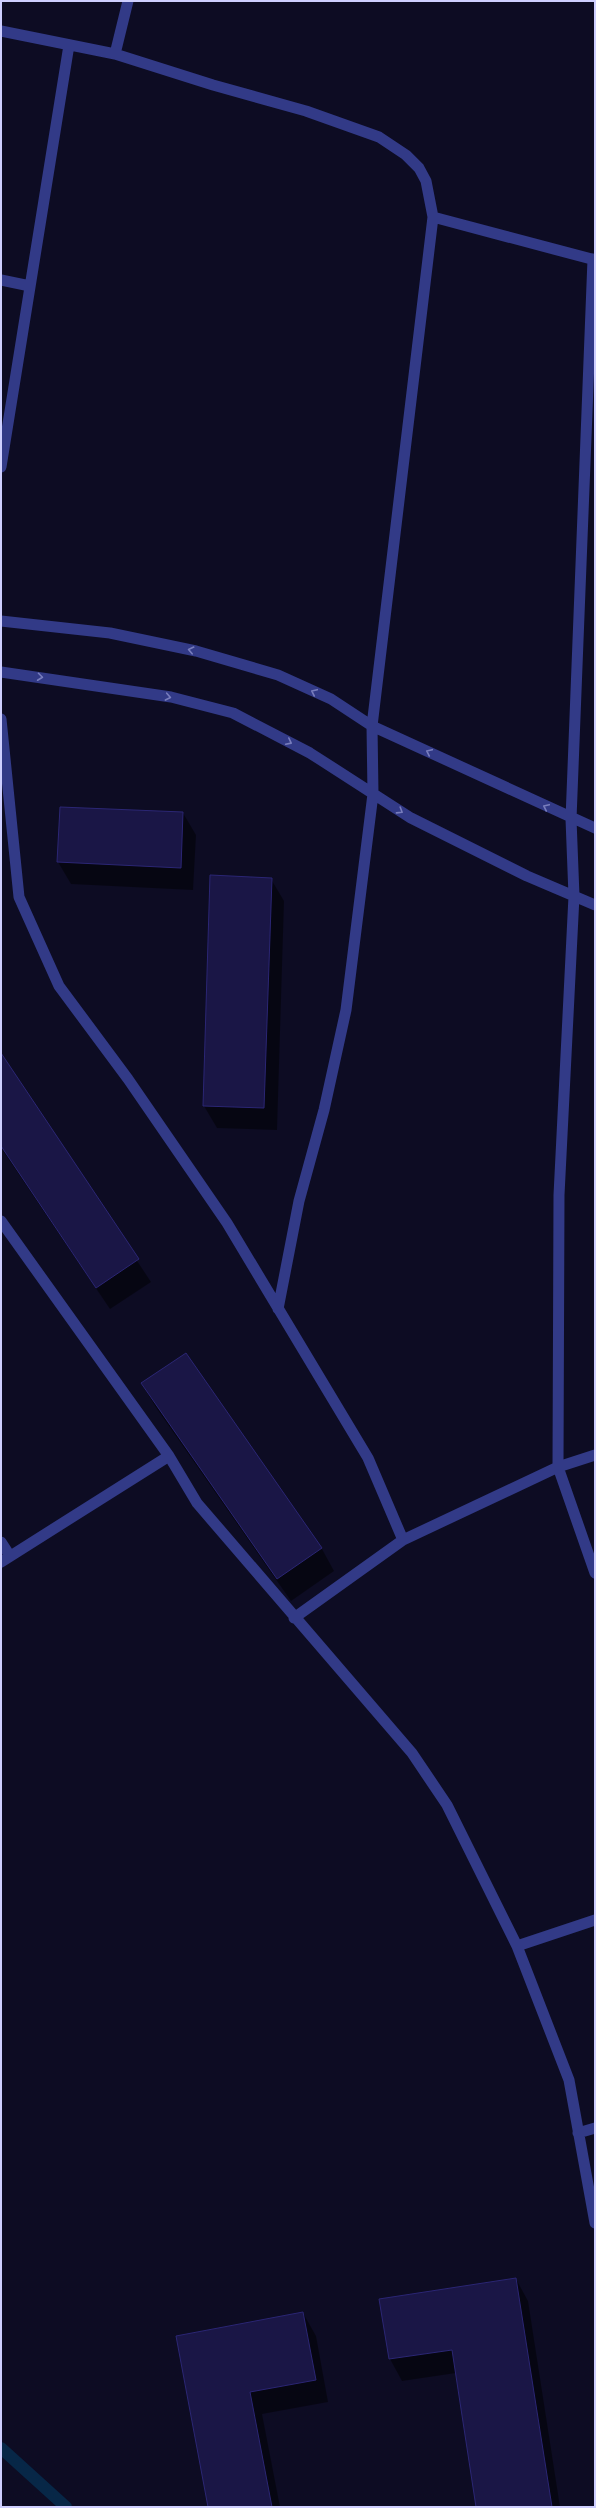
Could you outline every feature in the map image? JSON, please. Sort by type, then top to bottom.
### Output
[{"type":"street","points":[[115,54],[128,1]]},
{"type":"street","points":[[1,31],[115,54],[213,85],[306,110],[379,137],[406,155],[419,168],[426,181],[433,217],[372,726],[373,794],[346,1010],[324,1110],[300,1200],[278,1309]]},
{"type":"street","points":[[1,467],[69,45]]},
{"type":"street","points":[[433,217],[594,260],[571,819],[574,896],[559,1195],[558,1467],[595,1573]]},
{"type":"street","points":[[1,280],[30,286]]},
{"type":"street","points":[[1,621],[110,633],[196,651],[278,675],[331,700],[372,726],[571,819],[595,828]]},
{"type":"street","points":[[1,672],[171,697],[233,714],[310,753],[411,818],[527,876],[595,905]]},
{"type":"street","points":[[1,720],[19,897],[59,986],[128,1079],[227,1223],[368,1458],[403,1540]]},
{"type":"street","points":[[1,1221],[169,1456],[197,1503],[294,1618],[412,1753],[447,1805],[517,1946],[569,2080],[595,2223]]},
{"type":"street","points":[[294,1618],[403,1540],[558,1467],[595,1455]]},
{"type":"street","points":[[1,1562],[169,1456]]},
{"type":"street","points":[[1,1542],[10,1556]]},
{"type":"street","points":[[517,1946],[595,1920]]},
{"type":"street","points":[[578,2133],[595,2128]]},
{"type":"building","points":[[60,807],[183,812],[181,868],[57,862]]},
{"type":"building","points":[[210,875],[272,878],[264,1108],[203,1106]]},
{"type":"building","points":[[1,1053],[139,1259],[96,1288],[1,1146]]},
{"type":"building","points":[[186,1353],[322,1548],[277,1579],[141,1383]]},
{"type":"building","points":[[516,2278],[552,2507],[476,2507],[452,2350],[389,2359],[379,2299]]},
{"type":"building","points":[[303,2312],[316,2380],[250,2392],[272,2507],[208,2507],[176,2336]]},
{"type":"waterway","points":[[1,2448],[66,2507]]}]
